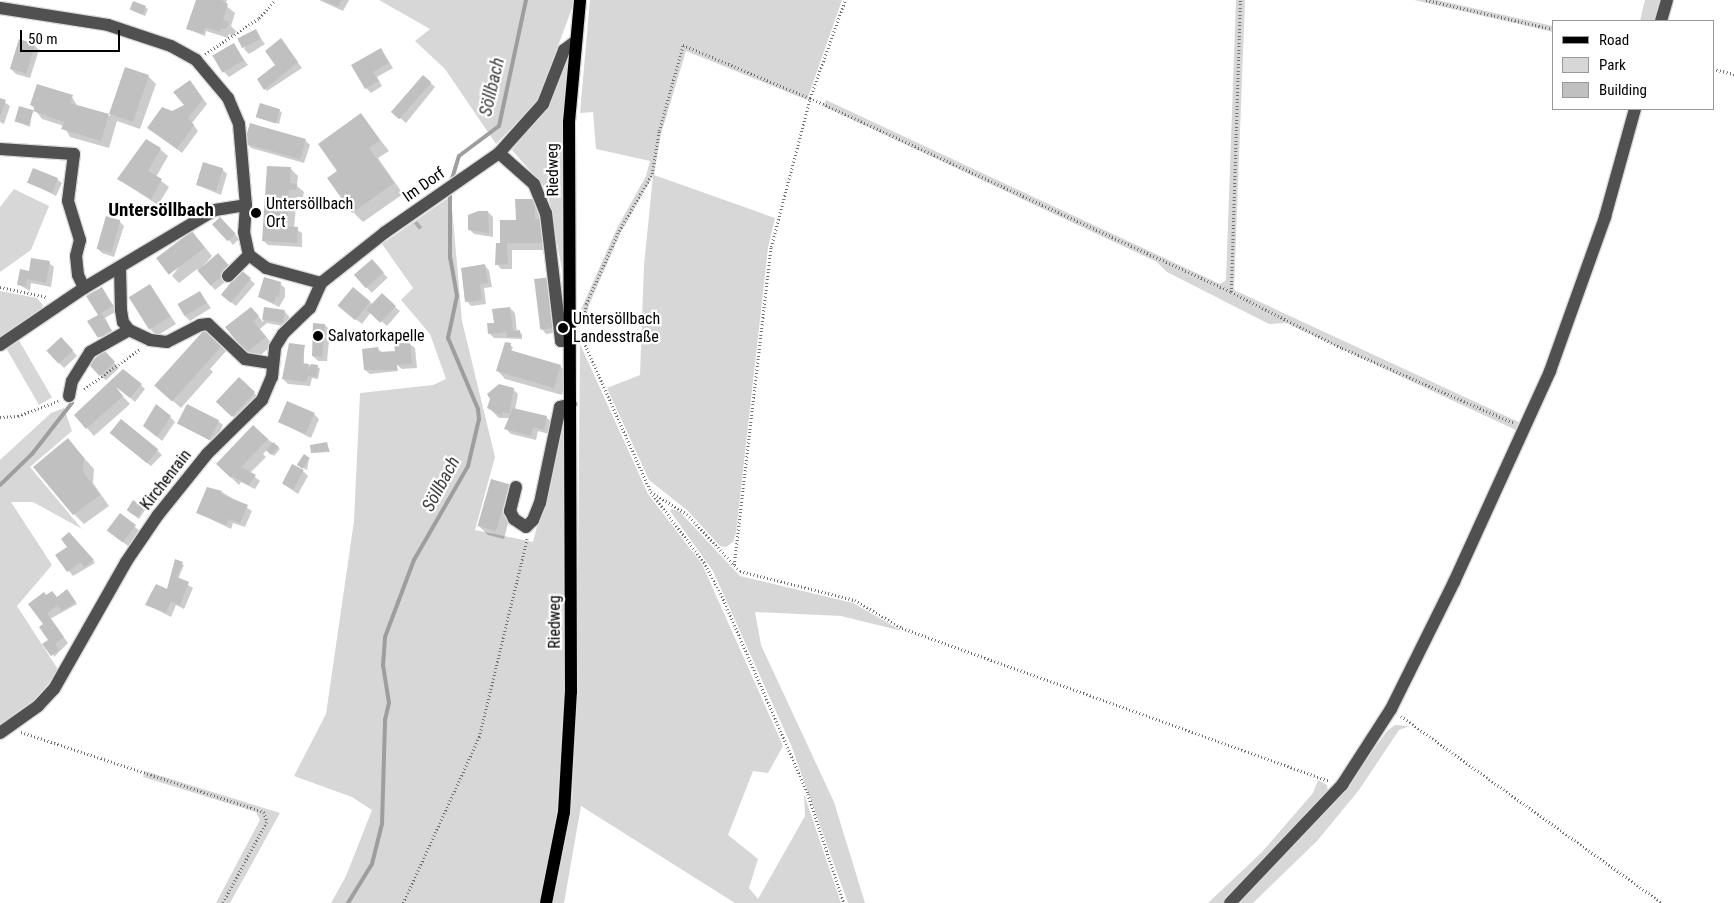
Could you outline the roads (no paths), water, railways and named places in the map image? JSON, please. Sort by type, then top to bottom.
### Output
[{"type":"main road","name":"Riedweg","points":[[546,903],[564,812],[571,692],[571,404],[576,338],[569,122],[580,0]]},
{"type":"street","points":[[1661,20],[1667,0]]},
{"type":"street","points":[[0,8],[108,24],[171,46],[196,60],[213,78],[235,111],[246,205],[244,232],[249,256],[266,268],[322,283]]},
{"type":"street","name":"Im Dorf","points":[[322,283],[441,192],[499,153],[543,104],[564,50],[576,41]]},
{"type":"street","points":[[1230,903],[1342,785],[1391,709],[1454,582],[1524,428],[1576,301],[1605,217],[1635,110]]},
{"type":"street","points":[[0,149],[74,154],[68,201],[80,240],[76,256],[78,275],[84,288]]},
{"type":"street","name":"Riedweg","points":[[499,153],[534,184],[546,213],[561,341],[576,338]]},
{"type":"street","points":[[0,345],[84,288],[215,210],[246,205]]},
{"type":"street","points":[[228,276],[249,256]]},
{"type":"street","points":[[120,268],[121,310],[123,322],[129,330],[150,340],[167,342],[200,324],[208,324],[245,359],[271,363]]},
{"type":"street","name":"Kirchenrain","points":[[4,730],[38,706],[68,670],[116,579],[158,515],[207,454],[262,400],[272,377],[271,363],[275,346],[283,334],[310,308],[322,283]]},
{"type":"street","points":[[69,396],[72,381],[90,352],[129,330]]},
{"type":"street","points":[[516,487],[510,510],[514,519],[526,527],[533,520],[540,503],[560,407],[571,404]]},
{"type":"waterway","name":"Söllbach","points":[[451,182],[459,156],[499,126],[526,0]]},
{"type":"waterway","name":"Söllbach","points":[[348,903],[372,864],[382,824],[385,720],[389,703],[383,666],[385,637],[414,560],[468,466],[479,419],[478,409],[448,338],[457,296],[450,258],[450,192]]},
{"type":"waterway","points":[[0,485],[32,454],[72,403]]},
{"type":"place","name":"Untersöllbach Ort","points":[[256,213]]},
{"type":"place","name":"Untersöllbach Landesstraße","points":[[563,328]]},
{"type":"place","name":"Salvatorkapelle","points":[[318,336]]},
{"type":"district","name":"Untersöllbach","points":[[161,210]]}]
